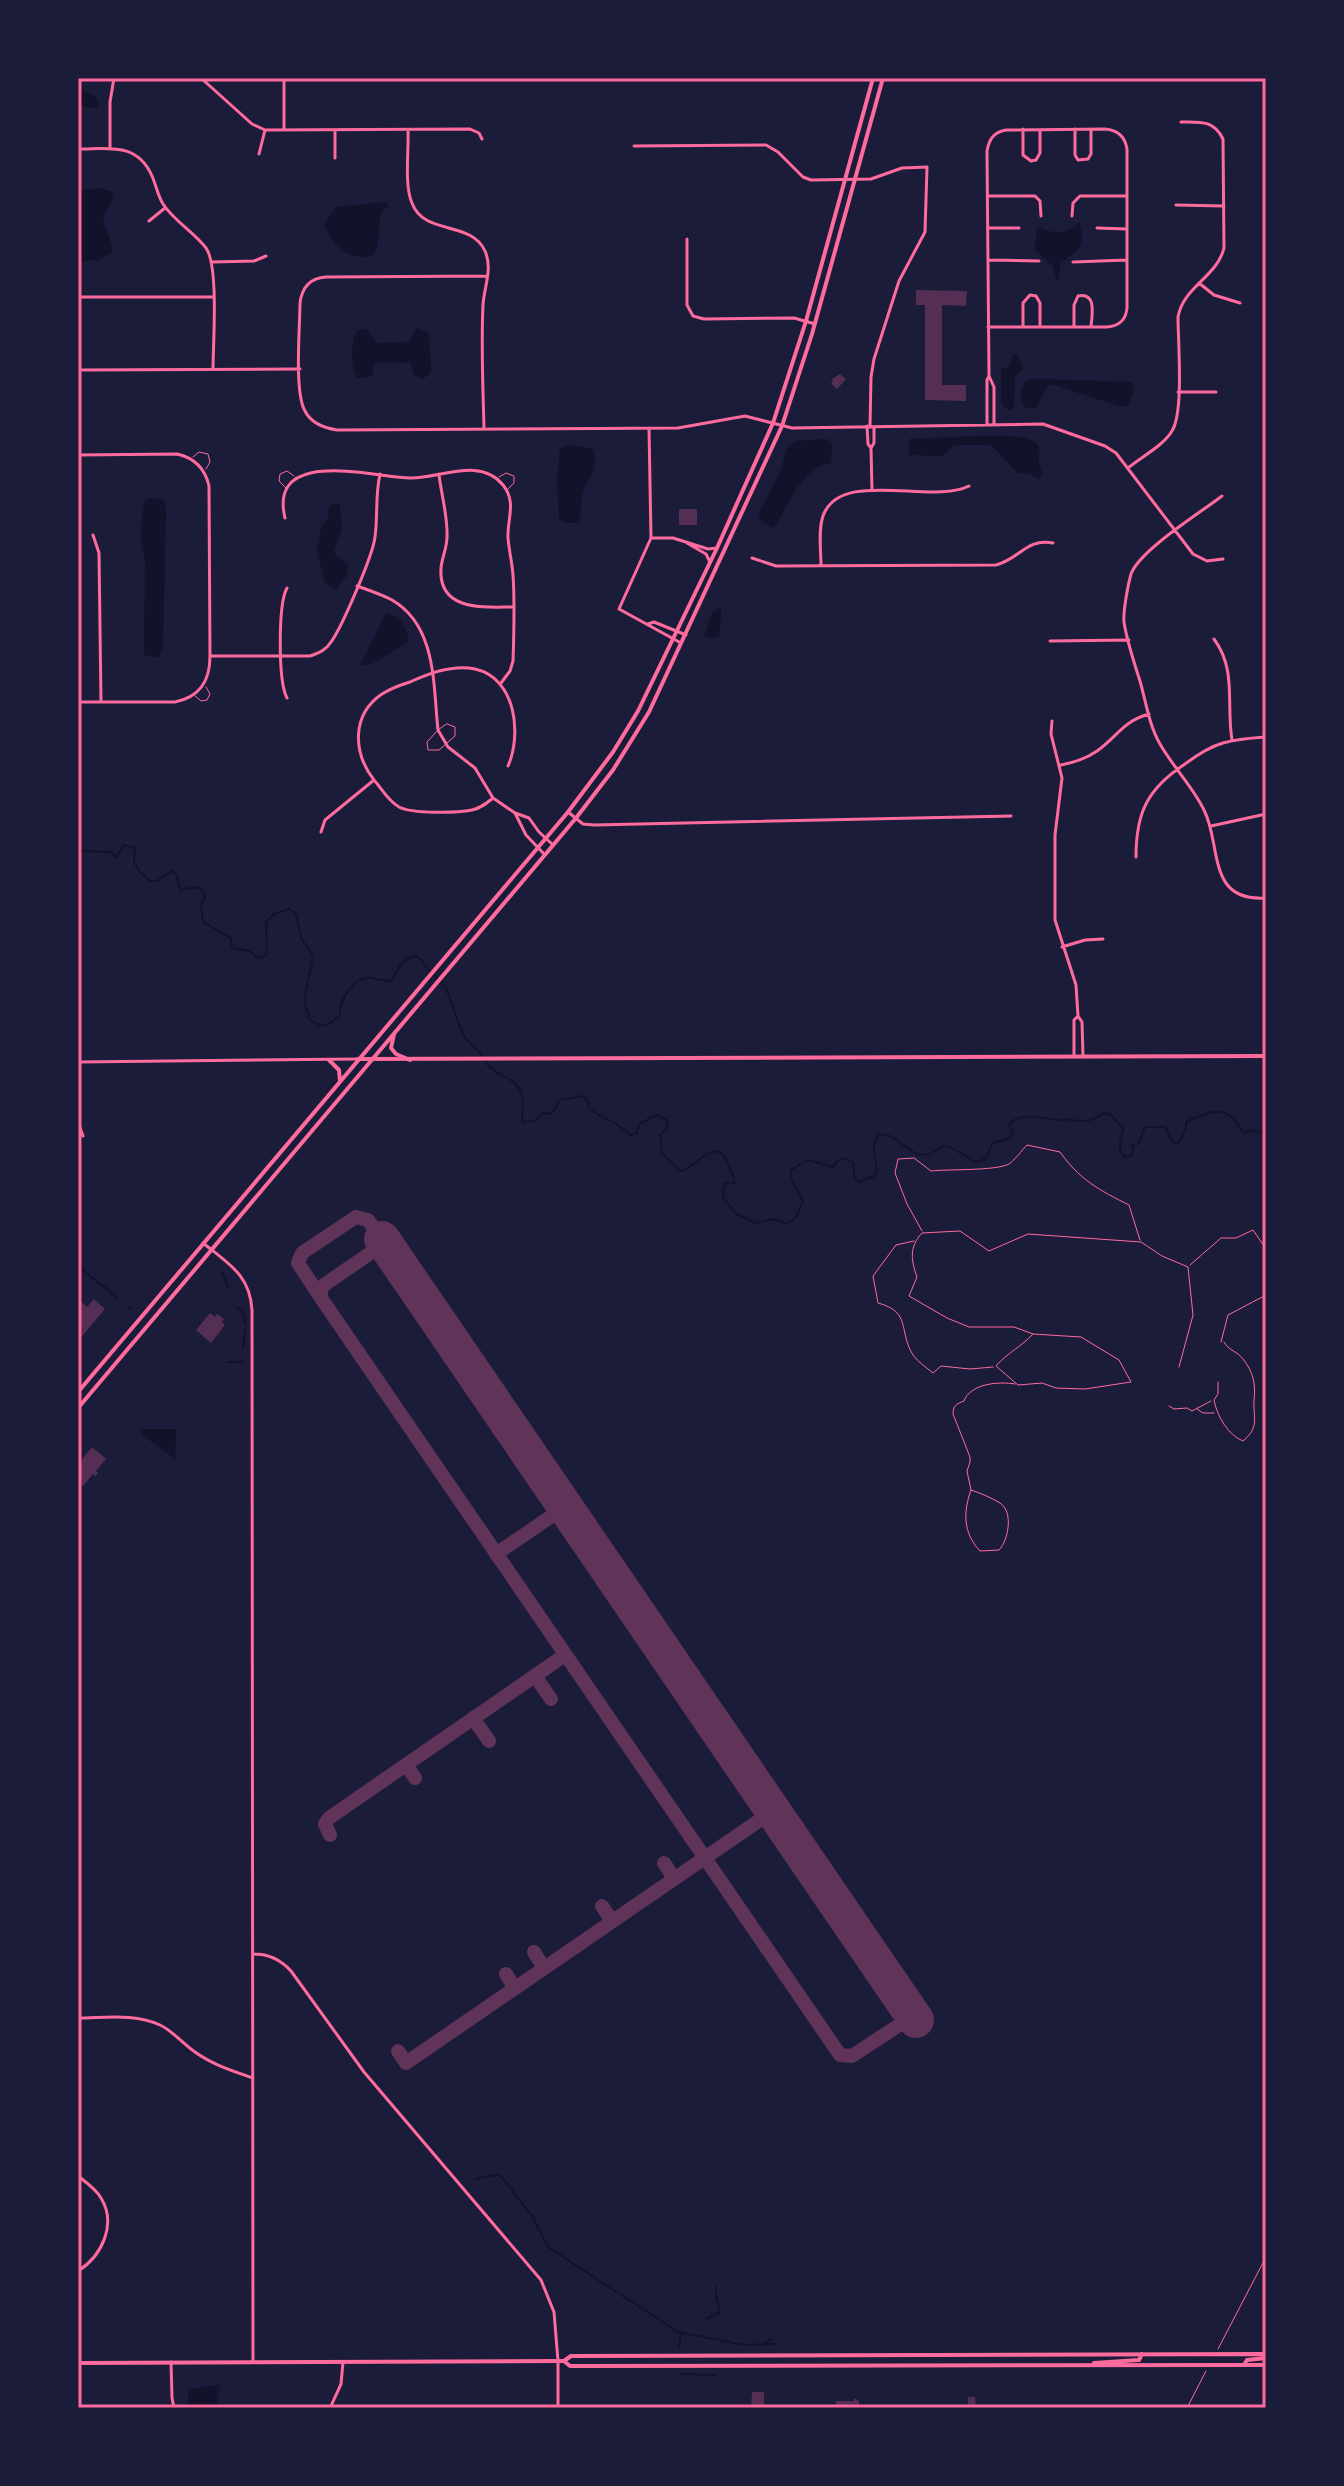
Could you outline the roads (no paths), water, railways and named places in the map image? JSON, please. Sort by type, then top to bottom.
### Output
[{"type":"main road","points":[[78,1408],[576,818],[631,743],[687,635],[782,426],[815,324],[873,78]]},
{"type":"main road","points":[[78,1392],[568,812],[627,729],[674,639],[773,423],[883,78]]},
{"type":"main road","points":[[395,1032],[391,1048],[396,1054],[410,1060]]},
{"type":"main road","points":[[358,1059],[1266,1056]]},
{"type":"main road","points":[[329,1060],[339,1069],[340,1081]]},
{"type":"main road","points":[[1080,2365],[1139,2360],[1142,2354]]},
{"type":"main road","points":[[78,2363],[564,2361],[571,2356],[1266,2356]]},
{"type":"main road","points":[[1244,2365],[1247,2360],[1266,2356]]},
{"type":"main road","points":[[564,2361],[570,2366],[1266,2365]]},
{"type":"street","points":[[110,149],[110,102],[114,78]]},
{"type":"street","points":[[201,78],[252,124],[265,130],[473,129],[482,139]]},
{"type":"street","points":[[284,78],[284,130]]},
{"type":"street","points":[[1128,468],[1165,440],[1173,430],[1178,417],[1179,311],[1185,297],[1218,263],[1223,252],[1222,135],[1209,123],[1181,122]]},
{"type":"street","points":[[1023,129],[1023,155],[1031,161],[1039,155],[1040,129]]},
{"type":"street","points":[[987,424],[989,140],[1003,130],[1023,129],[1091,129],[1120,134],[1127,149],[1125,318],[1111,327],[988,327]]},
{"type":"street","points":[[1075,129],[1075,155],[1080,161],[1090,157],[1091,129]]},
{"type":"street","points":[[259,154],[265,130]]},
{"type":"street","points":[[335,130],[335,158]]},
{"type":"street","points":[[408,130],[409,193],[415,209],[429,222],[468,233],[478,240],[487,254],[489,265],[483,309],[484,429]]},
{"type":"street","points":[[634,146],[766,145],[807,179],[875,178],[906,168],[927,167],[927,225],[923,239],[899,281],[874,359],[868,444],[871,448],[872,491]]},
{"type":"street","points":[[78,149],[128,151],[141,158],[165,208],[202,243],[213,262],[213,369]]},
{"type":"street","points":[[988,196],[1035,196],[1040,201],[1041,216]]},
{"type":"street","points":[[1072,216],[1073,203],[1082,196],[1127,196]]},
{"type":"street","points":[[1176,205],[1224,206]]},
{"type":"street","points":[[149,221],[165,208]]},
{"type":"street","points":[[988,228],[1019,228]]},
{"type":"street","points":[[1097,228],[1127,229]]},
{"type":"street","points":[[687,239],[687,305],[693,316],[704,319],[794,318],[815,324]]},
{"type":"street","points":[[213,262],[254,261],[266,256]]},
{"type":"street","points":[[988,260],[1039,261]]},
{"type":"street","points":[[1073,262],[1127,260]]},
{"type":"street","points":[[487,276],[326,277],[313,280],[304,288],[300,299],[301,400],[305,411],[313,420],[332,429],[685,427],[745,416],[782,426],[1035,424],[1108,447],[1116,453],[1197,557],[1207,561],[1223,559]]},
{"type":"street","points":[[1199,283],[1214,295],[1240,303]]},
{"type":"street","points":[[1023,327],[1023,303],[1032,295],[1040,303],[1040,327]]},
{"type":"street","points":[[1074,327],[1074,302],[1083,295],[1092,302],[1091,327]]},
{"type":"street","points":[[78,297],[213,297]]},
{"type":"street","points":[[78,370],[300,369]]},
{"type":"street","points":[[989,376],[994,387],[994,424]]},
{"type":"street","points":[[1178,392],[1216,392]]},
{"type":"street","points":[[649,428],[651,538],[619,609],[683,643]]},
{"type":"street","points":[[78,455],[177,454],[191,459],[203,471],[209,486],[210,656],[209,674],[204,685],[194,695],[175,702],[78,702]]},
{"type":"street","points":[[285,518],[282,501],[286,488],[306,473],[365,471],[413,478],[452,471],[483,472],[497,479],[507,490],[511,502],[508,538],[513,574],[513,661],[501,683]]},
{"type":"street","points":[[210,656],[310,656],[327,648],[339,630],[375,541],[375,495],[380,474]]},
{"type":"street","points":[[439,474],[447,534],[441,569],[444,585],[456,600],[468,606],[513,607]]},
{"type":"street","points":[[821,566],[821,525],[829,506],[846,493],[951,491],[969,486]]},
{"type":"street","points":[[1222,496],[1143,555],[1133,570],[1124,616],[1149,714],[1160,743],[1203,807],[1211,826],[1216,861],[1224,881],[1240,894],[1266,898]]},
{"type":"street","points":[[93,535],[99,553],[101,702]]},
{"type":"street","points":[[651,538],[673,538],[708,549],[717,548]]},
{"type":"street","points":[[752,558],[770,565],[996,565],[1010,560],[1032,544],[1043,541],[1053,543]]},
{"type":"street","points":[[687,543],[706,554],[710,562]]},
{"type":"street","points":[[357,586],[391,599],[410,615],[425,641],[433,672],[438,730],[445,744],[470,763],[493,798],[515,813],[529,818],[553,845]]},
{"type":"street","points":[[287,588],[282,602],[281,656],[281,684],[287,698]]},
{"type":"street","points":[[648,624],[654,622],[687,635]]},
{"type":"street","points":[[1214,639],[1229,670],[1228,711],[1232,740]]},
{"type":"street","points":[[1050,641],[1129,640]]},
{"type":"street","points":[[493,798],[472,810],[411,810],[398,806],[364,765],[358,743],[362,719],[367,709],[385,692],[433,672],[472,668],[501,683],[508,695],[513,713],[513,752],[508,766]]},
{"type":"street","points":[[1060,765],[1094,754],[1130,720],[1149,714]]},
{"type":"street","points":[[1052,721],[1052,743],[1060,765],[1062,787],[1055,835],[1055,920],[1076,985],[1083,1056]]},
{"type":"street","points":[[1136,857],[1137,826],[1145,804],[1158,785],[1206,750],[1232,740],[1266,737]]},
{"type":"street","points":[[321,832],[325,820],[374,780]]},
{"type":"street","points":[[568,812],[583,824],[594,825],[1011,816]]},
{"type":"street","points":[[515,813],[526,835],[545,855]]},
{"type":"street","points":[[1211,826],[1266,814]]},
{"type":"street","points":[[1062,947],[1085,940],[1103,939]]},
{"type":"street","points":[[1074,1056],[1074,1020],[1078,1016]]},
{"type":"street","points":[[78,1062],[358,1059]]},
{"type":"street","points":[[78,1122],[83,1136]]},
{"type":"street","points":[[203,1243],[240,1275],[249,1287],[252,1298],[253,2362]]},
{"type":"street","points":[[254,1954],[277,1959],[291,1971],[364,2072],[541,2280],[554,2312],[558,2408]]},
{"type":"street","points":[[78,2018],[137,2018],[153,2022],[163,2026],[212,2063],[253,2078]]},
{"type":"street","points":[[78,2176],[100,2196],[107,2220],[100,2249],[78,2271]]},
{"type":"street","points":[[164,2408],[174,2407],[171,2362]]},
{"type":"street","points":[[330,2408],[341,2384],[344,2362]]},
{"type":"lane","points":[[191,459],[199,452],[208,454],[210,465],[203,471]]},
{"type":"lane","points":[[286,488],[279,480],[281,472],[289,471],[295,479]]},
{"type":"lane","points":[[497,479],[506,473],[514,476],[514,483],[507,490]]},
{"type":"lane","points":[[194,695],[201,701],[209,698],[210,691],[204,685]]},
{"type":"lane","points":[[447,724],[455,727],[455,736],[445,744],[436,752],[428,750],[427,742],[447,724]]},
{"type":"waterway","points":[[78,849],[110,852],[116,857],[124,845],[135,848],[134,862],[150,881],[157,881],[172,871],[176,874],[180,890],[202,889],[205,896],[201,905],[203,922],[231,938],[232,948],[249,951],[258,958],[267,955],[266,922],[274,914],[289,909],[296,914],[301,938],[313,956],[304,1001],[310,1020],[319,1025],[329,1024],[340,1015],[345,996],[358,981],[364,978],[391,981],[405,961],[414,956],[421,959],[446,988],[465,1037],[482,1056]]},
{"type":"waterway","points":[[485,1061],[517,1085],[523,1098],[523,1122],[534,1121],[543,1113],[551,1114],[559,1100],[583,1096],[589,1108],[630,1135],[637,1133],[639,1124],[657,1115],[668,1121],[666,1130],[660,1135],[662,1154],[681,1171],[706,1154],[718,1151],[723,1155],[735,1183],[724,1184],[723,1197],[735,1213],[756,1223],[774,1219],[786,1224],[796,1217],[803,1201],[793,1183],[791,1170],[808,1160],[833,1167],[844,1158],[853,1163],[855,1178],[859,1182],[876,1175],[874,1149],[875,1139],[879,1135],[892,1137],[917,1155],[930,1154],[944,1146],[976,1162],[985,1159],[993,1143],[1008,1139],[1013,1134],[1009,1124],[1022,1117],[1082,1121],[1103,1113],[1110,1114],[1123,1128],[1120,1147],[1126,1158],[1133,1154],[1132,1145],[1138,1144],[1145,1127],[1165,1127],[1172,1142],[1179,1143],[1186,1122],[1212,1112],[1231,1117],[1243,1133],[1266,1132]]},
{"type":"waterway","points":[[78,1266],[118,1298]]},
{"type":"waterway","points":[[222,1272],[228,1288]]},
{"type":"waterway","points":[[237,1307],[244,1315],[245,1325]]},
{"type":"waterway","points":[[243,1348],[245,1330]]},
{"type":"waterway","points":[[227,1362],[243,1362]]},
{"type":"waterway","points":[[476,2179],[501,2176],[532,2216],[548,2247],[678,2332],[745,2345],[775,2344]]},
{"type":"waterway","points":[[706,2319],[720,2312],[716,2287]]},
{"type":"waterway","points":[[679,2346],[681,2334]]},
{"type":"waterway","points":[[764,2343],[772,2339]]},
{"type":"waterway","points":[[681,2374],[716,2375]]}]
